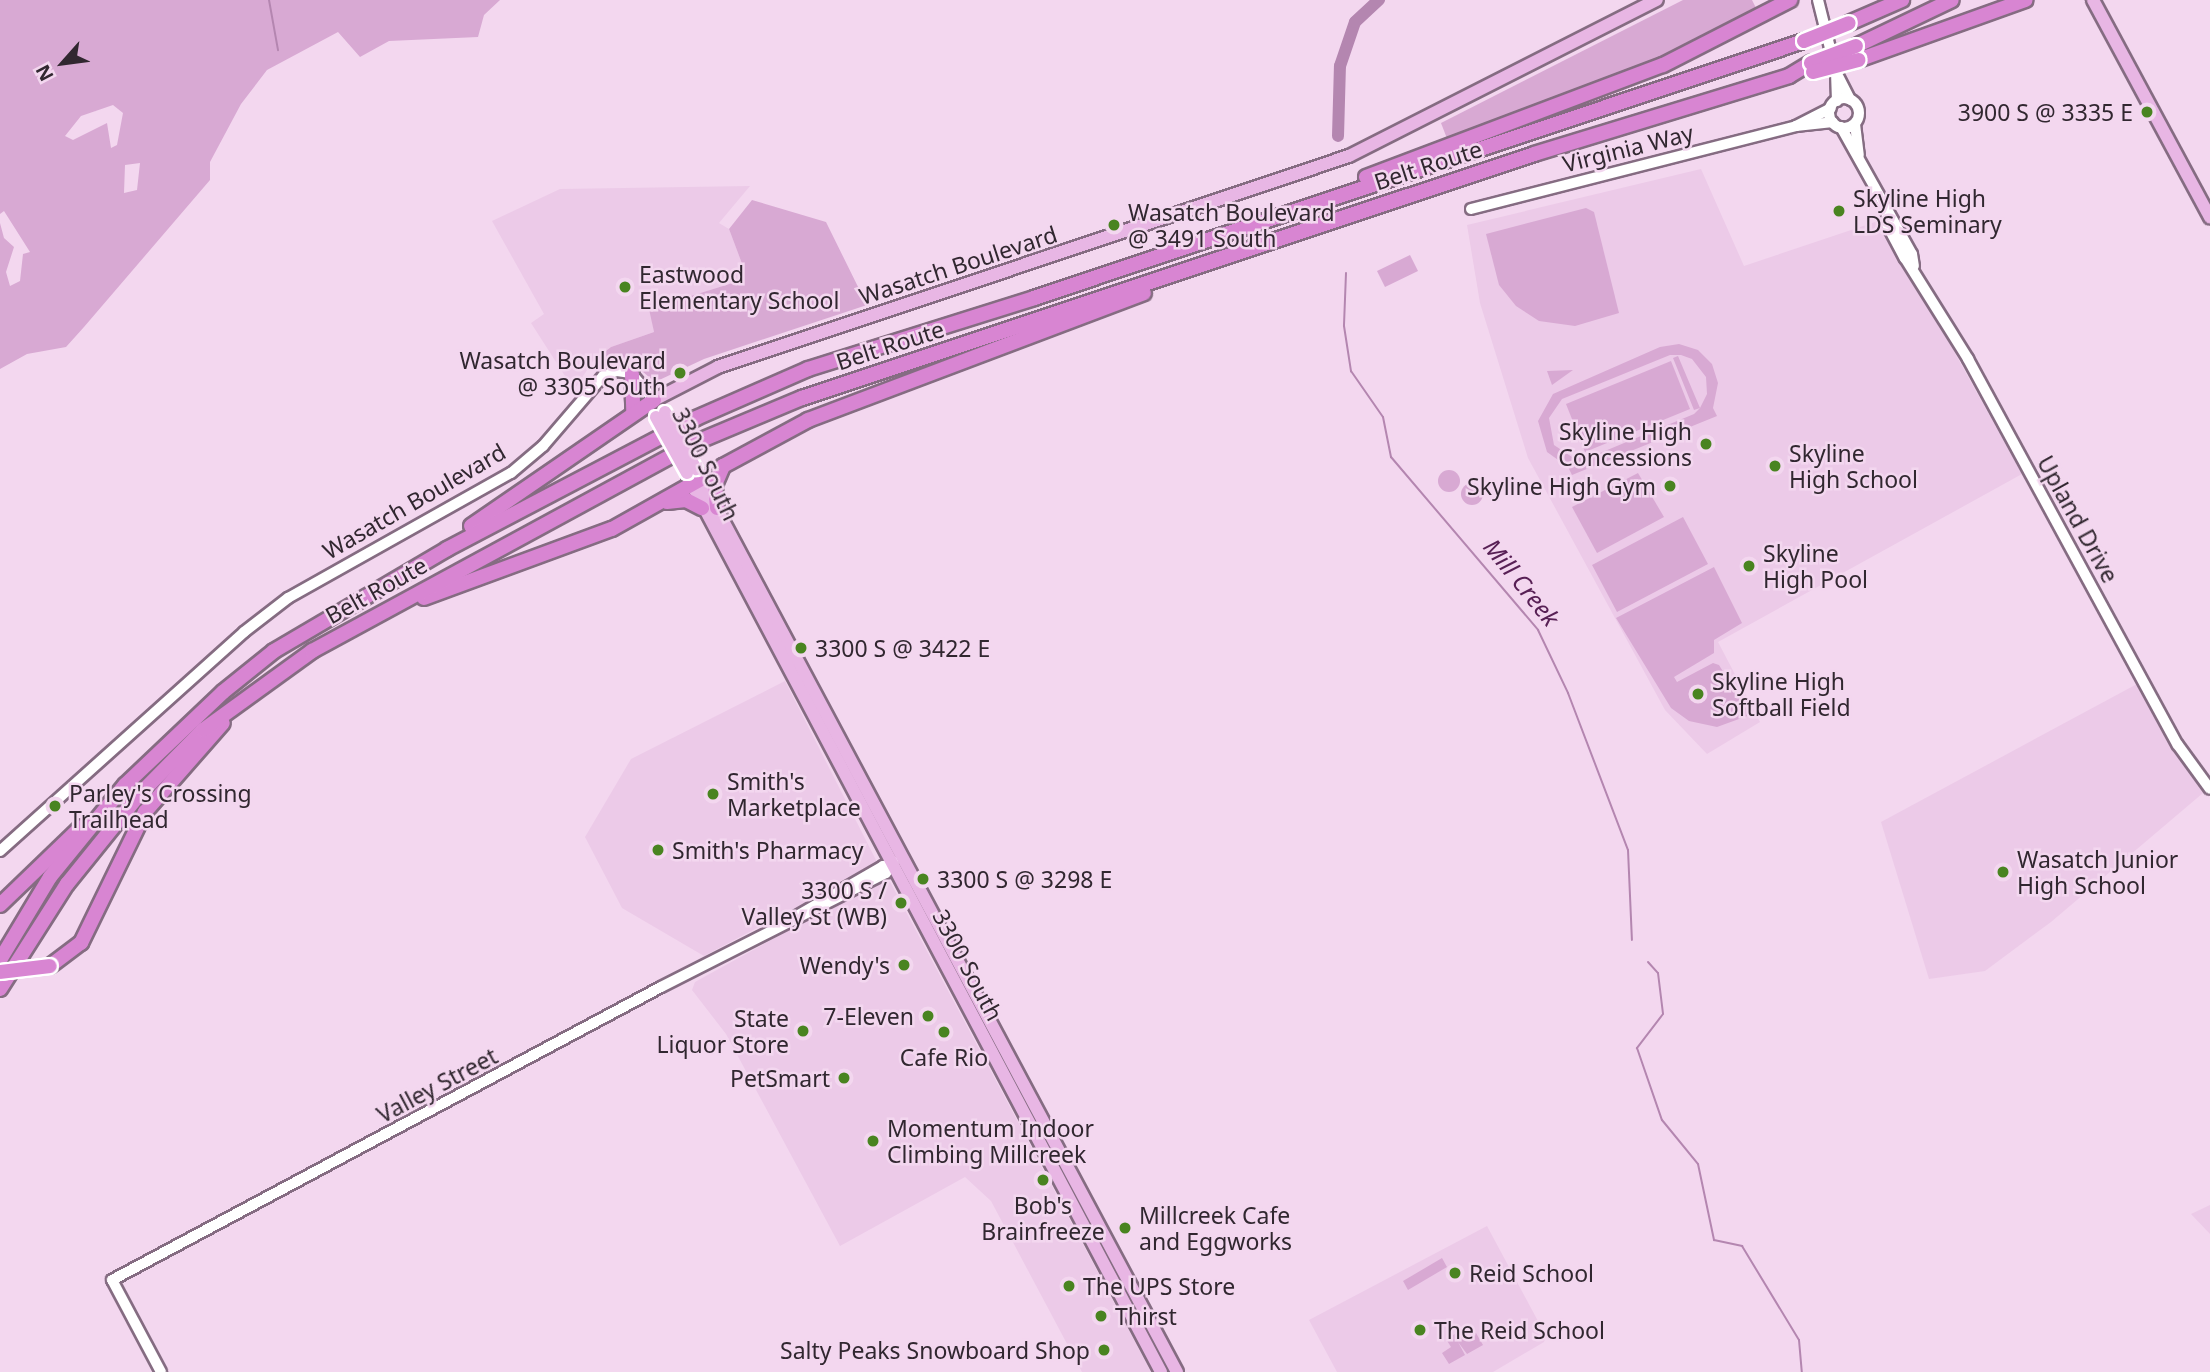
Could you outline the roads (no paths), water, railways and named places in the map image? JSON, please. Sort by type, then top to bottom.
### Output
[{"type":"highway","points":[[1215,239],[1663,65],[1790,0]]},
{"type":"highway","name":"Belt Route","points":[[0,960],[50,877],[125,785],[223,692],[274,651],[447,548],[696,418],[797,374],[1215,239],[1804,41],[1902,0]]},
{"type":"highway","name":"Belt Route","points":[[0,989],[67,884],[138,796],[203,730],[251,692],[312,651],[365,624],[469,563],[738,423],[1534,154],[1857,53],[1952,0]]},
{"type":"highway","points":[[1857,53],[2026,0]]},
{"type":"highway","points":[[365,624],[460,583],[578,542],[653,508],[686,500],[710,508],[723,466],[808,420],[1254,247]]},
{"type":"highway","points":[[632,374],[633,412]]},
{"type":"highway","points":[[447,548],[462,532],[654,400]]},
{"type":"highway","points":[[653,508],[693,476]]},
{"type":"highway","points":[[0,972],[50,966],[81,943],[145,812],[251,692]]},
{"type":"highway","points":[[0,905],[125,785]]},
{"type":"main road","name":"Wasatch Boulevard","points":[[654,400],[694,377],[742,358],[1349,156],[1657,0]]},
{"type":"main road","points":[[2093,0],[2210,217]]},
{"type":"main road","name":"3300 South","points":[[654,400],[891,865],[1161,1372]]},
{"type":"main road","name":"3300 South","points":[[710,508],[900,848],[1177,1372]]},
{"type":"street","points":[[1818,0],[1836,72],[1850,100],[1834,104]]},
{"type":"street","points":[[1836,72],[1834,104],[1837,125]]},
{"type":"street","name":"Upland Drive","points":[[1850,100],[1859,111],[1855,124],[1859,155]]},
{"type":"street","name":"Virginia Way","points":[[1796,126],[1834,104]]},
{"type":"street","name":"Virginia Way","points":[[1471,209],[1796,126],[1855,124]]},
{"type":"street","name":"Upland Drive","points":[[1837,125],[1859,155],[1887,215],[1899,230],[1914,267]]},
{"type":"street","name":"Upland Drive","points":[[1887,215],[1888,227],[1914,267],[2178,745],[2210,789]]},
{"type":"street","name":"Wasatch Boulevard","points":[[0,851],[288,598],[511,473],[543,446],[603,376],[617,371],[632,374]]},
{"type":"street","points":[[632,374],[654,400]]},
{"type":"street","points":[[891,865],[900,848]]},
{"type":"street","name":"Valley Street","points":[[161,1372],[113,1280],[781,925],[886,873],[891,865]]},
{"type":"waterway","points":[[269,0],[278,50]]},
{"type":"waterway","name":"Mill Creek","points":[[1338,136],[1340,66],[1355,22],[1379,0]]},
{"type":"waterway","name":"Mill Creek","points":[[1346,273],[1344,326],[1351,371],[1383,417],[1391,457],[1538,630],[1568,693],[1628,850],[1632,940]]},
{"type":"waterway","name":"Mill Creek","points":[[1648,962],[1658,973],[1663,1014],[1637,1048],[1662,1120],[1698,1164],[1714,1240],[1742,1246],[1799,1340],[1802,1372]]},
{"type":"place","name":"3900 S @ 3335 E","points":[[2147,112]]},
{"type":"place","name":"Skyline High LDS Seminary","points":[[1839,211]]},
{"type":"place","name":"Wasatch Boulevard @ 3491 South","points":[[1114,225]]},
{"type":"place","name":"Eastwood Elementary School","points":[[625,287]]},
{"type":"place","name":"Wasatch Boulevard @ 3305 South","points":[[680,373]]},
{"type":"place","name":"Skyline High Concessions","points":[[1706,444]]},
{"type":"place","name":"Skyline High School","points":[[1775,466]]},
{"type":"place","name":"Skyline High Gym","points":[[1670,486]]},
{"type":"place","name":"Skyline High Pool","points":[[1749,566]]},
{"type":"place","name":"3300 S @ 3422 E","points":[[801,648]]},
{"type":"place","name":"Skyline High Softball Field","points":[[1698,694]]},
{"type":"place","name":"Smith's Marketplace","points":[[713,794]]},
{"type":"place","name":"Parley's Crossing Trailhead","points":[[55,806]]},
{"type":"place","name":"Smith's Pharmacy","points":[[658,850]]},
{"type":"place","name":"Wasatch Junior High School","points":[[2003,872]]},
{"type":"place","name":"3300 S @ 3298 E","points":[[923,879]]},
{"type":"place","name":"3300 S / Valley St (WB)","points":[[901,903]]},
{"type":"place","name":"Wendy's","points":[[904,965]]},
{"type":"place","name":"7-Eleven","points":[[928,1016]]},
{"type":"place","name":"State Liquor Store","points":[[803,1031]]},
{"type":"place","name":"Cafe Rio","points":[[944,1032]]},
{"type":"place","name":"PetSmart","points":[[844,1078]]},
{"type":"place","name":"Momentum Indoor Climbing Millcreek","points":[[873,1141]]},
{"type":"place","name":"Bob's Brainfreeze","points":[[1043,1180]]},
{"type":"place","name":"Millcreek Cafe and Eggworks","points":[[1125,1228]]},
{"type":"place","name":"Reid School","points":[[1455,1273]]},
{"type":"place","name":"The UPS Store","points":[[1069,1286]]},
{"type":"place","name":"Thirst","points":[[1101,1316]]},
{"type":"place","name":"The Reid School","points":[[1420,1330]]},
{"type":"place","name":"Salty Peaks Snowboard Shop","points":[[1104,1350]]}]
